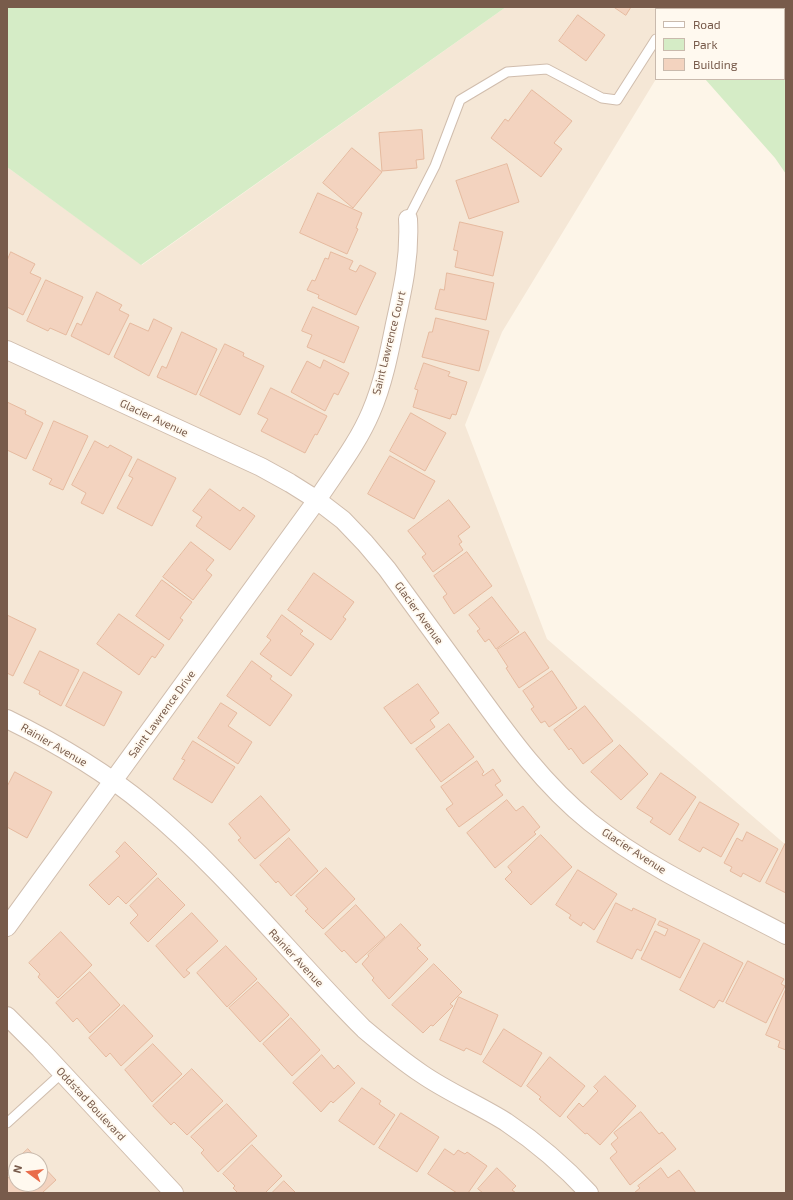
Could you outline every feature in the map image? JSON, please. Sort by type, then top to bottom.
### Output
[{"type":"street","name":"Saint Lawrence Court","points":[[317,500],[357,439],[371,412],[382,382],[408,266],[408,219]]},
{"type":"street","name":"Glacier Avenue","points":[[7,350],[261,467],[317,500],[343,520],[365,543],[511,738],[560,796],[590,822],[621,845],[656,867],[786,935]]},
{"type":"street","name":"Saint Lawrence Drive","points":[[7,927],[317,500]]},
{"type":"street","name":"Rainier Avenue","points":[[7,719],[79,759],[113,781],[145,805],[207,862],[364,1029],[390,1052],[423,1075],[505,1122],[537,1144],[564,1167],[589,1193]]},
{"type":"street","name":"Oddstad Boulevard","points":[[7,1016],[174,1193]]},
{"type":"lane","points":[[408,219],[435,166],[460,100],[508,72],[547,69],[602,98],[617,100],[655,41]]},
{"type":"lane","points":[[7,1123],[62,1073]]},
{"type":"shaded area","points":[[506,7],[700,7],[655,8],[655,80],[502,332],[465,425],[547,639],[786,845],[786,1193],[7,1193],[7,167],[142,265]]},
{"type":"green space","points":[[7,7],[506,7],[141,265],[7,167]]},
{"type":"green space","points":[[786,7],[786,174],[775,158],[706,80],[785,80],[785,8],[700,8]]},
{"type":"building","points":[[614,7],[631,7],[626,15]]},
{"type":"building","points":[[578,15],[605,35],[586,61],[559,41]]},
{"type":"building","points":[[532,90],[572,121],[554,143],[562,149],[541,177],[491,138],[505,119],[508,121]]},
{"type":"building","points":[[422,130],[424,159],[416,160],[417,168],[382,171],[379,133]]},
{"type":"building","points":[[352,148],[382,172],[353,208],[323,183]]},
{"type":"building","points":[[507,164],[519,202],[469,219],[456,181]]},
{"type":"building","points":[[318,193],[362,213],[356,228],[358,229],[347,254],[300,233]]},
{"type":"building","points":[[460,222],[503,232],[493,276],[455,267],[458,251],[454,250]]},
{"type":"building","points":[[11,252],[35,264],[30,273],[41,278],[23,315],[7,307],[7,261]]},
{"type":"building","points":[[331,252],[353,261],[349,269],[356,272],[360,265],[376,273],[356,315],[318,298],[319,295],[307,290],[312,280],[315,281],[325,258],[328,259]]},
{"type":"building","points":[[447,273],[494,283],[486,320],[435,309],[440,289],[444,290]]},
{"type":"building","points":[[46,280],[83,297],[66,335],[50,328],[48,331],[27,321]]},
{"type":"building","points":[[97,292],[122,305],[119,310],[129,315],[109,355],[71,336],[77,323],[81,325]]},
{"type":"building","points":[[313,307],[359,327],[344,363],[307,347],[312,335],[302,331]]},
{"type":"building","points":[[436,318],[489,331],[479,371],[422,357],[429,332],[432,332]]},
{"type":"building","points":[[154,319],[172,328],[149,376],[114,357],[130,323],[148,331]]},
{"type":"building","points":[[182,332],[217,349],[196,395],[157,377],[162,366],[166,368]]},
{"type":"building","points":[[225,344],[244,353],[243,356],[264,366],[240,415],[200,395]]},
{"type":"building","points":[[324,360],[349,373],[338,395],[334,393],[325,411],[291,392],[307,361],[320,368]]},
{"type":"building","points":[[424,363],[450,372],[448,376],[467,382],[456,415],[452,414],[450,419],[413,407],[418,390],[415,389]]},
{"type":"building","points":[[271,388],[327,416],[305,453],[261,431],[268,419],[258,414]]},
{"type":"building","points":[[7,402],[26,411],[25,414],[43,423],[26,459],[7,450]]},
{"type":"building","points":[[411,413],[446,433],[425,471],[390,451]]},
{"type":"building","points":[[54,421],[88,436],[63,490],[49,484],[52,479],[33,470]]},
{"type":"building","points":[[95,441],[108,448],[110,445],[132,457],[103,514],[81,503],[86,493],[72,485]]},
{"type":"building","points":[[390,456],[435,481],[414,519],[368,494]]},
{"type":"building","points":[[138,459],[176,478],[152,526],[117,508],[133,478],[129,476]]},
{"type":"building","points":[[210,489],[240,511],[243,507],[255,516],[230,550],[196,526],[202,517],[193,511]]},
{"type":"building","points":[[449,500],[470,527],[458,536],[462,542],[459,544],[463,550],[433,572],[422,557],[426,554],[408,531]]},
{"type":"building","points":[[191,542],[214,560],[206,570],[212,575],[193,600],[163,577]]},
{"type":"building","points":[[467,552],[492,586],[454,614],[443,597],[447,594],[434,576]]},
{"type":"building","points":[[314,573],[354,602],[343,617],[346,619],[331,640],[288,610]]},
{"type":"building","points":[[162,580],[192,602],[180,618],[183,620],[169,640],[136,616]]},
{"type":"building","points":[[492,597],[519,632],[496,649],[489,639],[485,642],[477,631],[480,629],[469,615]]},
{"type":"building","points":[[119,614],[164,645],[155,658],[152,656],[139,675],[97,644]]},
{"type":"building","points":[[7,615],[36,629],[13,676],[7,673]]},
{"type":"building","points":[[282,615],[303,631],[300,634],[314,644],[291,676],[260,654],[271,640],[267,637]]},
{"type":"building","points":[[525,632],[549,668],[519,688],[506,668],[508,667],[497,650]]},
{"type":"building","points":[[40,651],[79,670],[61,706],[39,694],[40,691],[24,683]]},
{"type":"building","points":[[252,661],[272,676],[270,679],[292,695],[270,726],[227,696]]},
{"type":"building","points":[[552,671],[577,708],[549,727],[545,721],[541,723],[531,709],[534,707],[523,691]]},
{"type":"building","points":[[84,672],[122,692],[104,726],[66,706]]},
{"type":"building","points":[[418,684],[439,713],[430,720],[435,727],[411,744],[384,708]]},
{"type":"building","points":[[221,703],[237,713],[228,726],[252,742],[238,764],[198,738]]},
{"type":"building","points":[[585,706],[613,741],[583,764],[571,748],[569,750],[554,730]]},
{"type":"building","points":[[449,724],[474,757],[441,782],[416,749]]},
{"type":"building","points":[[193,741],[235,767],[212,803],[173,779],[185,760],[182,759]]},
{"type":"building","points":[[620,745],[648,774],[621,800],[591,772]]},
{"type":"building","points":[[477,761],[484,772],[482,774],[483,776],[493,769],[501,781],[495,785],[503,795],[459,827],[446,809],[453,804],[441,787]]},
{"type":"building","points":[[15,772],[52,792],[27,838],[7,827],[7,787]]},
{"type":"building","points":[[661,773],[696,797],[670,835],[650,822],[653,818],[637,808]]},
{"type":"building","points":[[261,796],[290,830],[255,859],[238,840],[241,838],[229,824]]},
{"type":"building","points":[[507,800],[516,811],[523,806],[540,827],[534,832],[536,834],[495,868],[467,833]]},
{"type":"building","points":[[700,802],[739,824],[721,857],[703,847],[700,852],[679,840]]},
{"type":"building","points":[[747,832],[778,849],[760,882],[743,873],[741,877],[730,871],[732,867],[724,863],[737,838],[742,841]]},
{"type":"building","points":[[541,835],[572,867],[531,905],[505,879],[512,872],[508,867]]},
{"type":"building","points":[[289,838],[318,871],[291,896],[278,881],[276,883],[260,865]]},
{"type":"building","points":[[125,842],[157,874],[126,904],[118,896],[109,905],[89,885],[120,856],[116,852]]},
{"type":"building","points":[[786,842],[786,893],[766,883]]},
{"type":"building","points":[[326,868],[355,899],[323,929],[305,911],[308,909],[296,896]]},
{"type":"building","points":[[578,870],[617,894],[594,930],[583,922],[581,926],[569,918],[571,915],[556,905]]},
{"type":"building","points":[[158,878],[185,905],[148,942],[130,923],[138,915],[130,906]]},
{"type":"building","points":[[616,903],[632,911],[633,908],[656,919],[641,951],[637,949],[632,959],[597,942]]},
{"type":"building","points":[[356,905],[385,937],[356,963],[344,950],[342,952],[325,934]]},
{"type":"building","points":[[192,913],[218,941],[186,970],[190,973],[184,978],[156,946]]},
{"type":"building","points":[[660,921],[700,940],[680,978],[641,959],[655,931],[665,936],[668,929],[658,925]]},
{"type":"building","points":[[401,924],[421,945],[417,948],[428,959],[389,999],[372,980],[374,978],[362,964],[369,956],[368,955]]},
{"type":"building","points":[[61,932],[92,965],[58,998],[38,977],[40,974],[29,963]]},
{"type":"building","points":[[704,943],[743,963],[723,1002],[719,1000],[714,1008],[680,990]]},
{"type":"building","points":[[226,946],[257,979],[227,1007],[197,973]]},
{"type":"building","points":[[748,961],[784,979],[781,984],[785,986],[766,1023],[726,1003]]},
{"type":"building","points":[[434,964],[462,992],[450,1004],[453,1006],[433,1026],[431,1025],[423,1033],[392,1005]]},
{"type":"building","points":[[90,972],[120,1005],[90,1033],[77,1018],[73,1022],[56,1003]]},
{"type":"building","points":[[258,982],[289,1015],[260,1042],[229,1008]]},
{"type":"building","points":[[786,989],[786,1050],[778,1047],[780,1041],[766,1035]]},
{"type":"building","points":[[459,997],[498,1015],[481,1055],[466,1048],[464,1051],[440,1040]]},
{"type":"building","points":[[124,1005],[153,1036],[121,1066],[110,1053],[106,1057],[89,1038]]},
{"type":"building","points":[[291,1018],[320,1050],[292,1076],[263,1044]]},
{"type":"building","points":[[504,1029],[542,1053],[521,1087],[483,1062]]},
{"type":"building","points":[[153,1044],[182,1074],[152,1102],[125,1070]]},
{"type":"building","points":[[322,1055],[334,1069],[338,1065],[355,1083],[333,1103],[331,1101],[321,1112],[293,1083]]},
{"type":"building","points":[[550,1057],[585,1086],[560,1117],[539,1099],[541,1097],[527,1086]]},
{"type":"building","points":[[192,1069],[223,1101],[187,1135],[174,1122],[171,1125],[153,1106]]},
{"type":"building","points":[[605,1076],[636,1106],[600,1145],[587,1133],[585,1134],[567,1117],[579,1103],[583,1107],[598,1091],[594,1087]]},
{"type":"building","points":[[362,1088],[381,1101],[379,1104],[395,1115],[374,1145],[339,1121]]},
{"type":"building","points":[[227,1104],[257,1136],[218,1172],[201,1153],[204,1150],[191,1137]]},
{"type":"building","points":[[641,1112],[659,1134],[662,1132],[676,1149],[630,1185],[610,1158],[617,1152],[611,1144],[618,1138],[614,1133]]},
{"type":"building","points":[[401,1113],[439,1137],[417,1172],[379,1148]]},
{"type":"building","points":[[252,1145],[282,1176],[265,1193],[238,1193],[233,1188],[235,1186],[223,1174]]},
{"type":"building","points":[[445,1149],[454,1155],[458,1150],[465,1154],[467,1152],[487,1166],[468,1193],[457,1193],[428,1174]]},
{"type":"building","points":[[497,1168],[516,1186],[512,1190],[516,1193],[483,1193],[478,1189]]},
{"type":"building","points":[[661,1168],[668,1178],[679,1170],[696,1193],[634,1193],[640,1188],[638,1186]]},
{"type":"building","points":[[48,1172],[56,1180],[48,1187]]},
{"type":"building","points":[[8,1178],[8,1192],[43,1192],[7,1193]]},
{"type":"building","points":[[284,1181],[296,1193],[272,1193]]}]
